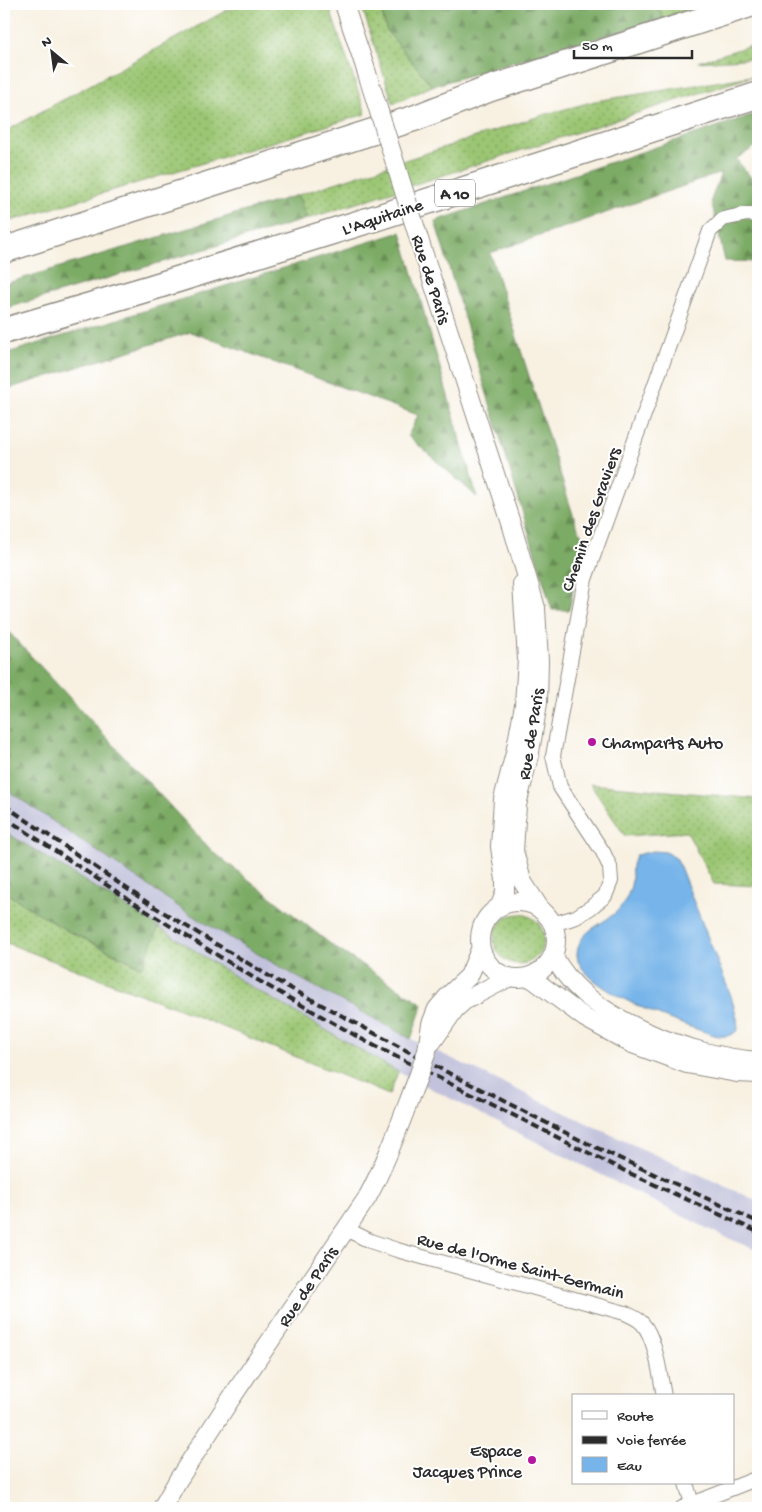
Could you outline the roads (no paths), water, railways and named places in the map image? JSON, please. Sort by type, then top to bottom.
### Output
[{"type":"highway","points":[[4,250],[414,118],[489,89],[751,4]]},
{"type":"highway","points":[[414,118],[461,113],[758,14]]},
{"type":"highway","name":"L'Aquitaine","points":[[4,331],[382,216],[758,95]]},
{"type":"street","name":"Rue de Paris","points":[[344,4],[536,608],[539,661],[538,703],[530,752],[517,805],[514,851],[522,881],[542,910]]},
{"type":"street","name":"Chemin des Graviers","points":[[553,924],[576,917],[590,908],[605,896],[611,881],[610,866],[604,852],[560,787],[553,756],[585,579],[710,232],[723,219],[747,214],[758,216]]},
{"type":"street","name":"Rue de Paris","points":[[500,906],[505,892],[500,847],[503,799],[515,753],[524,705],[527,659],[520,553]]},
{"type":"street","points":[[521,902],[532,904],[542,910],[553,924],[556,940],[553,955],[544,968],[530,977],[508,978],[496,972],[486,962],[480,950],[480,932],[484,923],[490,914],[500,906],[521,902]]},
{"type":"street","name":"Rue de Paris","points":[[162,1508],[230,1400],[367,1198],[380,1173],[418,1077],[427,1051],[431,1024],[437,1010],[449,995],[470,976],[480,950]]},
{"type":"street","points":[[553,955],[561,970],[597,1005],[638,1028],[688,1047],[737,1059],[758,1061]]},
{"type":"street","points":[[530,977],[585,1018],[630,1043],[687,1064],[737,1073],[758,1074]]},
{"type":"street","name":"Rue de Paris","points":[[427,1051],[447,1019],[464,1001],[508,978]]},
{"type":"street","name":"Rue de l'Orme Saint-Germain","points":[[346,1229],[370,1241],[396,1250],[634,1317],[642,1323],[647,1331],[663,1394]]},
{"type":"street","points":[[686,1484],[687,1506],[758,1478]]},
{"type":"water","points":[[653,851],[666,852],[677,859],[731,996],[738,1030],[730,1035],[713,1035],[649,1011],[608,990],[592,979],[581,966],[577,954],[582,939],[593,928],[613,915],[624,902],[631,886],[632,865],[636,855]]},
{"type":"railway","points":[[4,805],[148,903],[279,982],[439,1068],[580,1140],[758,1222]]},
{"type":"railway","points":[[4,817],[143,909],[254,978],[367,1042],[627,1172],[758,1232]]},
{"type":"place","name":"Champarts Auto","points":[[592,742]]},
{"type":"place","name":"Espace Jacques Prince","points":[[532,1460]]}]
